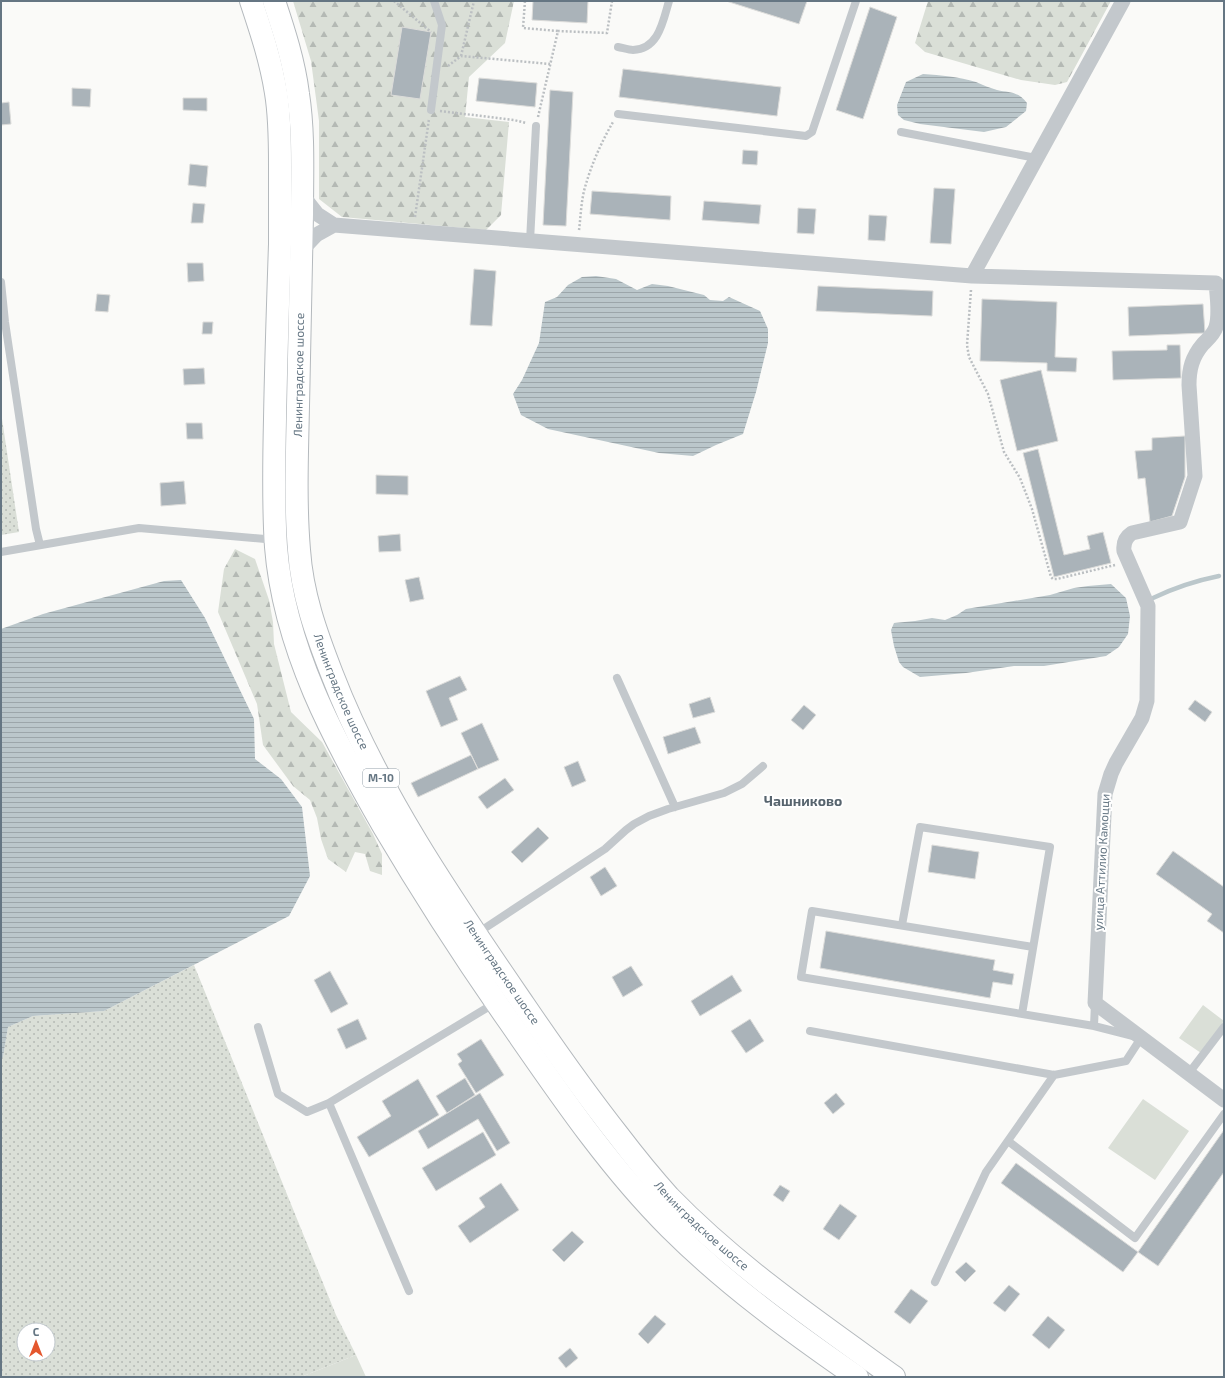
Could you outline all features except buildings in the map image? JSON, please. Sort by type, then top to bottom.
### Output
[{"type":"highway","name":"Ленинградское шоссе","points":[[251,1],[268,53],[277,96],[279,118],[280,216],[274,466],[276,540],[281,584],[293,634],[308,678],[335,739],[411,873],[496,1003],[605,1154],[667,1225],[707,1262],[753,1300],[857,1377]]},
{"type":"highway","name":"Ленинградское шоссе","points":[[274,1],[289,47],[298,95],[300,119],[302,251],[296,466],[299,553],[311,616],[341,697],[360,738],[430,864],[476,934],[595,1105],[665,1193],[703,1230],[761,1279],[798,1308],[894,1377]]},
{"type":"street","points":[[972,276],[1123,1]]},
{"type":"street","points":[[302,195],[317,214],[334,225],[972,276],[1220,282]]},
{"type":"street","points":[[302,251],[316,235],[334,225]]},
{"type":"street","name":"улица Аттилио Камоцци","points":[[1095,1003],[1105,794],[1111,774],[1142,718],[1147,701],[1148,606],[1124,547],[1128,536],[1137,532],[1180,522],[1195,476],[1189,372],[1195,355],[1214,332],[1217,320],[1220,282]]},
{"type":"street","points":[[1095,1003],[1224,1100]]},
{"type":"lane","points":[[431,110],[442,25],[434,1]]},
{"type":"lane","points":[[618,47],[633,50],[645,47],[655,41],[661,28],[668,1]]},
{"type":"lane","points":[[618,114],[806,136],[812,132],[856,1]]},
{"type":"lane","points":[[530,241],[536,126]]},
{"type":"lane","points":[[901,132],[1036,158]]},
{"type":"lane","points":[[1,282],[3,323],[36,529],[40,545]]},
{"type":"lane","points":[[1,552],[139,528],[276,540]]},
{"type":"lane","points":[[617,678],[675,807]]},
{"type":"lane","points":[[476,934],[605,849],[634,824],[649,816],[675,807],[724,793],[742,784],[763,766]]},
{"type":"lane","points":[[902,925],[920,827],[1050,847],[1022,1014]]},
{"type":"lane","points":[[810,1032],[1054,1075],[1126,1061],[1141,1038],[1094,1026],[801,977],[812,911],[1033,947]]},
{"type":"lane","points":[[258,1027],[278,1094],[307,1112],[329,1103],[496,1003]]},
{"type":"lane","points":[[1094,1026],[1095,1003]]},
{"type":"lane","points":[[1189,1074],[1224,1027]]},
{"type":"lane","points":[[935,1282],[986,1172],[1054,1075]]},
{"type":"lane","points":[[329,1103],[409,1291]]},
{"type":"lane","points":[[1008,1141],[1135,1238],[1224,1114]]},
{"type":"path","points":[[394,1],[440,40]]},
{"type":"path","points":[[435,76],[461,56],[474,1]]},
{"type":"path","points":[[525,1],[523,28],[558,31],[607,32],[612,1]]},
{"type":"path","points":[[412,232],[431,110],[514,120],[536,126],[558,31]]},
{"type":"path","points":[[461,56],[550,64]]},
{"type":"path","points":[[578,245],[583,196],[586,184],[603,140],[618,114]]},
{"type":"path","points":[[972,276],[967,345],[970,356],[988,394],[1004,452],[1020,478],[1032,509],[1051,577],[1053,579],[1057,579],[1129,562]]},
{"type":"green space","points":[[293,1],[514,1],[505,43],[469,77],[465,117],[509,122],[501,215],[486,230],[342,217],[319,199],[319,121],[311,61]]},
{"type":"green space","points":[[928,1],[1111,1],[1067,82],[1055,85],[1021,80],[925,52],[915,43]]},
{"type":"green space","points":[[1,412],[19,532],[1,535]]},
{"type":"green space","points":[[235,549],[255,559],[269,600],[273,622],[274,644],[291,712],[322,742],[373,834],[382,854],[382,875],[370,871],[365,854],[355,852],[346,872],[328,859],[321,839],[317,818],[310,800],[293,786],[263,745],[257,704],[218,612],[224,569]]},
{"type":"green space","points":[[194,965],[336,1315],[356,1355],[301,1377],[1,1377],[1,1059],[3,1057],[8,1027],[33,1016],[104,1011]]},
{"type":"green space","points":[[1203,1005],[1224,1021],[1201,1053],[1179,1038]]},
{"type":"green space","points":[[1143,1099],[1189,1131],[1155,1180],[1108,1148]]},
{"type":"green space","points":[[356,1355],[366,1377],[301,1377]]},
{"type":"shaded area","points":[[923,74],[963,79],[997,90],[1017,94],[1027,103],[1026,111],[1006,127],[984,132],[920,124],[904,120],[898,115],[897,105],[906,82]]},
{"type":"shaded area","points":[[596,276],[616,279],[637,290],[652,284],[668,286],[704,295],[710,300],[723,301],[729,297],[760,311],[768,329],[768,343],[756,392],[743,434],[693,456],[659,453],[548,429],[521,415],[513,394],[522,380],[539,343],[545,302],[557,297],[568,285],[582,277]]},
{"type":"shaded area","points":[[181,580],[205,618],[254,719],[255,759],[281,779],[302,807],[310,876],[289,916],[104,1011],[33,1016],[8,1027],[3,1057],[1,1059],[1,629],[43,614],[164,581]]},
{"type":"shaded area","points":[[1111,584],[1126,598],[1130,616],[1128,634],[1119,647],[1106,656],[1044,666],[1014,666],[966,673],[920,677],[903,667],[899,662],[891,630],[894,623],[932,618],[945,620],[966,609],[1050,595],[1074,588]]},
{"type":"waterway","points":[[1153,598],[1185,585],[1219,576]]},
{"type":"district","name":"Чашниково","points":[[803,801]]}]
